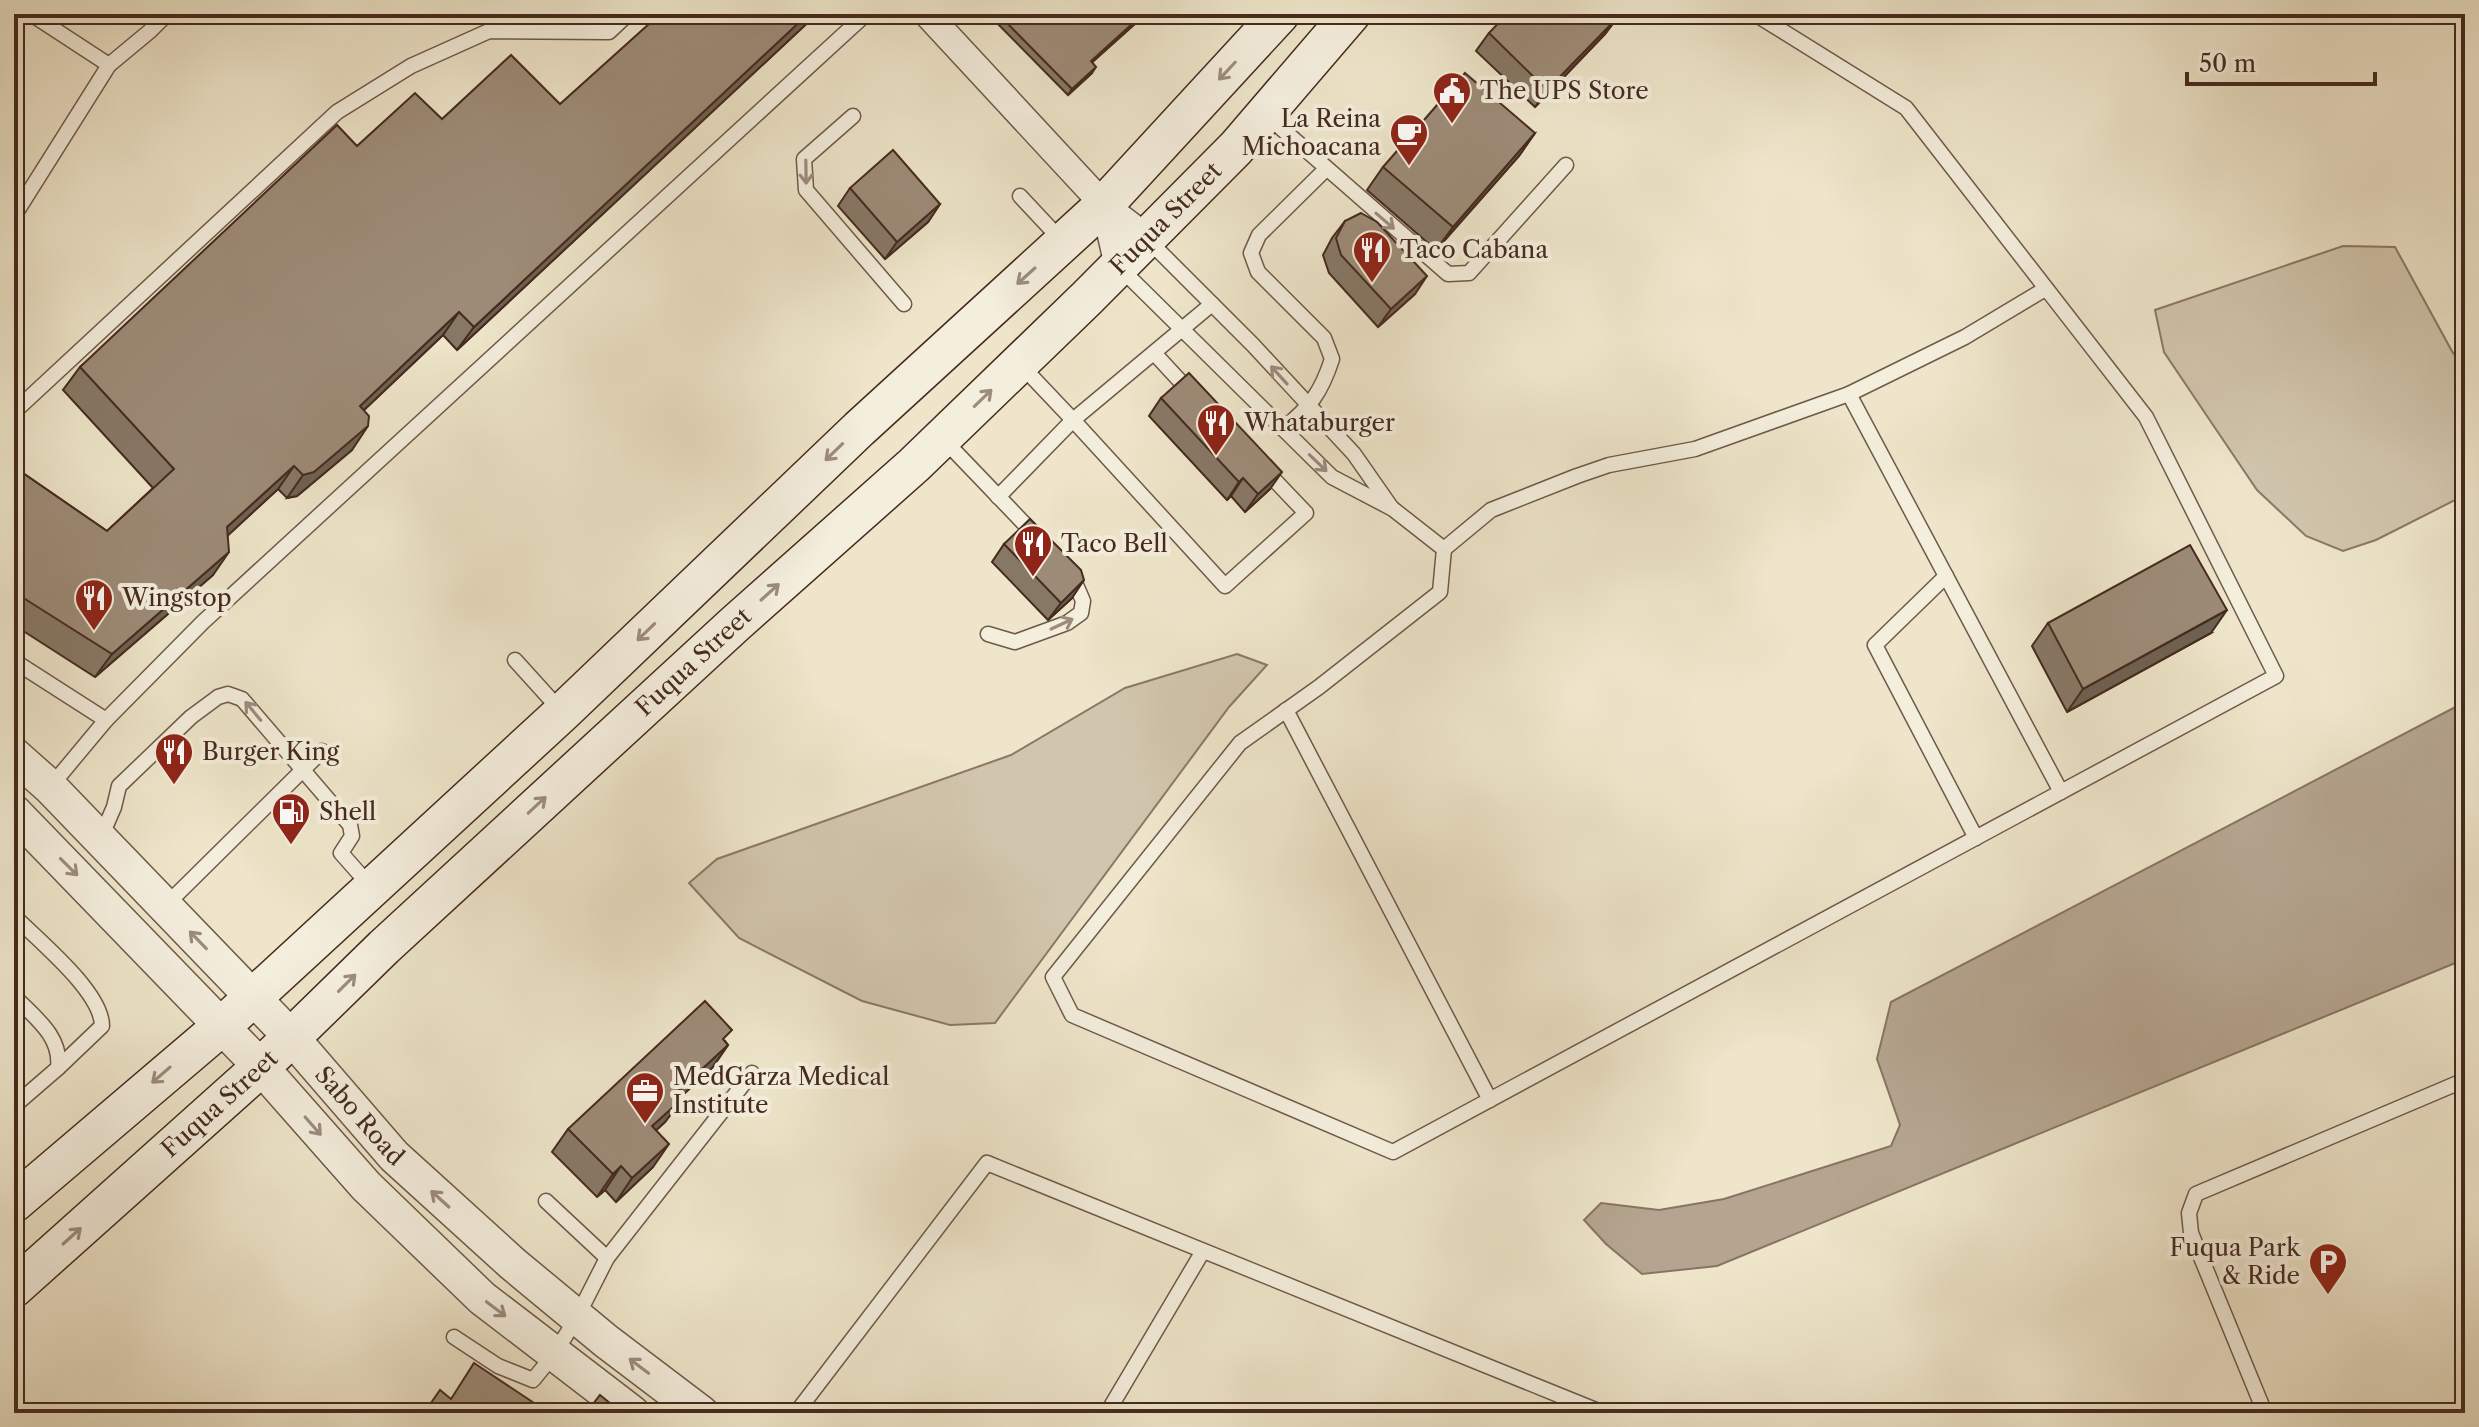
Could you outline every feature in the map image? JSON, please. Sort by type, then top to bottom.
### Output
[{"type":"main road","points":[[14,1203],[222,1026],[563,712],[859,429],[1104,205],[1280,14]]},
{"type":"main road","name":"Fuqua Street","points":[[14,1288],[261,1067],[384,947],[942,438],[1236,148],[1351,14]]},
{"type":"main road","points":[[563,712],[600,748]]},
{"type":"street","points":[[927,14],[1104,205],[1147,238]]},
{"type":"street","points":[[1104,205],[1118,266]]},
{"type":"street","name":"Sabo Road","points":[[14,755],[50,787],[292,1038],[394,1156],[513,1264],[701,1413]]},
{"type":"street","name":"Sabo Road","points":[[14,812],[261,1067],[366,1186],[482,1298],[632,1413]]},
{"type":"lane","points":[[14,25],[20,14]]},
{"type":"lane","points":[[31,14],[109,65]]},
{"type":"lane","points":[[14,216],[109,65],[167,14]]},
{"type":"lane","points":[[14,412],[337,112],[411,66],[489,31],[609,32],[628,14]]},
{"type":"lane","points":[[50,787],[106,720],[226,601],[866,14]]},
{"type":"lane","points":[[1755,14],[1906,108],[2146,417],[2276,676],[1393,1152],[1072,1015],[1053,977],[1240,743],[1440,592],[1444,549],[1491,510],[1609,465],[1695,449],[1849,394],[1965,337],[2045,289]]},
{"type":"lane","points":[[1265,114],[1448,274],[1469,273],[1566,165]]},
{"type":"lane","points":[[853,116],[804,159],[806,190],[904,304]]},
{"type":"lane","points":[[1283,429],[1309,408],[1324,384],[1332,359],[1324,338],[1258,272],[1251,253],[1259,235],[1326,169]]},
{"type":"lane","points":[[1020,196],[1063,242]]},
{"type":"lane","points":[[1147,238],[1354,454],[1393,509]]},
{"type":"lane","points":[[1118,266],[1332,477],[1393,509],[1444,549]]},
{"type":"lane","points":[[998,497],[1073,420],[1212,304]]},
{"type":"lane","points":[[1155,354],[1198,400]]},
{"type":"lane","points":[[1019,363],[1225,586],[1306,513],[1252,456]]},
{"type":"lane","points":[[1849,394],[2061,792]]},
{"type":"lane","points":[[942,438],[1053,554]]},
{"type":"lane","points":[[988,634],[1015,642],[1067,623],[1081,613],[1083,601],[1075,577],[1064,565]]},
{"type":"lane","points":[[1946,576],[1875,645],[1976,838]]},
{"type":"lane","points":[[515,660],[563,712]]},
{"type":"lane","points":[[14,661],[106,720]]},
{"type":"lane","points":[[100,839],[119,786],[191,717],[218,697],[228,694],[242,699],[350,825],[352,836],[341,853],[371,887]]},
{"type":"lane","points":[[1286,710],[1490,1100]]},
{"type":"lane","points":[[165,906],[322,751]]},
{"type":"lane","points":[[14,916],[89,991],[102,1015],[102,1026],[14,1106]]},
{"type":"lane","points":[[14,996],[52,1036],[60,1052],[58,1068]]},
{"type":"lane","points":[[454,1337],[498,1366],[533,1380],[555,1353],[577,1317],[607,1258],[752,1073]]},
{"type":"lane","points":[[2265,1413],[2191,1233],[2189,1213],[2196,1194],[2465,1080]]},
{"type":"lane","points":[[796,1413],[987,1163],[1603,1413]]},
{"type":"lane","points":[[546,1201],[607,1258]]},
{"type":"lane","points":[[1107,1413],[1203,1251]]},
{"type":"shaded area","points":[[2343,246],[2395,247],[2453,353],[2465,364],[2465,495],[2376,540],[2343,551],[2306,536],[2257,490],[2164,352],[2155,310]]},
{"type":"shaded area","points":[[1237,654],[1267,665],[1229,707],[995,1023],[950,1025],[862,1001],[739,938],[689,883],[717,859],[1011,755],[1125,688]]},
{"type":"shaded area","points":[[2465,702],[2465,959],[1717,1266],[1642,1274],[1606,1244],[1584,1220],[1601,1203],[1659,1210],[1724,1199],[1891,1146],[1900,1125],[1877,1059],[1891,1002]]},
{"type":"building","points":[[660,14],[808,14],[474,327],[459,312],[360,406],[369,416],[368,426],[314,472],[303,475],[294,466],[227,527],[229,552],[112,654],[14,592],[14,467],[107,531],[174,469],[80,367],[337,125],[357,146],[415,93],[442,119],[511,55],[560,104]]},
{"type":"building","points":[[998,14],[1143,14],[1091,61],[1096,67],[1072,89]]},
{"type":"building","points":[[1507,14],[1615,14],[1618,17],[1547,90],[1489,33]]},
{"type":"building","points":[[1465,73],[1535,133],[1453,227],[1383,167]]},
{"type":"building","points":[[893,150],[940,204],[897,242],[850,188]]},
{"type":"building","points":[[1361,213],[1377,222],[1427,276],[1391,309],[1341,255],[1336,238],[1345,221]]},
{"type":"building","points":[[1189,373],[1282,472],[1258,494],[1243,478],[1239,482],[1161,398]]},
{"type":"building","points":[[1030,519],[1081,570],[1084,580],[1061,603],[1004,544]]},
{"type":"building","points":[[2190,545],[2227,610],[2083,689],[2048,623]]},
{"type":"building","points":[[705,1001],[732,1030],[723,1039],[728,1045],[676,1093],[682,1099],[652,1126],[669,1144],[632,1178],[621,1166],[613,1174],[568,1129]]},
{"type":"building","points":[[474,1363],[549,1413],[424,1413],[440,1390],[451,1399]]},
{"type":"building","points":[[600,1395],[622,1413],[586,1413]]},
{"type":"place","name":"The UPS Store","points":[[1452,125]]},
{"type":"place","name":"La Reina Michoacana","points":[[1409,167]]},
{"type":"place","name":"Taco Cabana","points":[[1372,284]]},
{"type":"place","name":"Whataburger","points":[[1216,457]]},
{"type":"place","name":"Taco Bell","points":[[1033,578]]},
{"type":"place","name":"Wingstop","points":[[94,632]]},
{"type":"place","name":"Burger King","points":[[174,786]]},
{"type":"place","name":"Shell","points":[[291,846]]},
{"type":"place","name":"MedGarza Medical Institute","points":[[645,1125]]},
{"type":"place","name":"Fuqua Park & Ride","points":[[2328,1296]]}]
